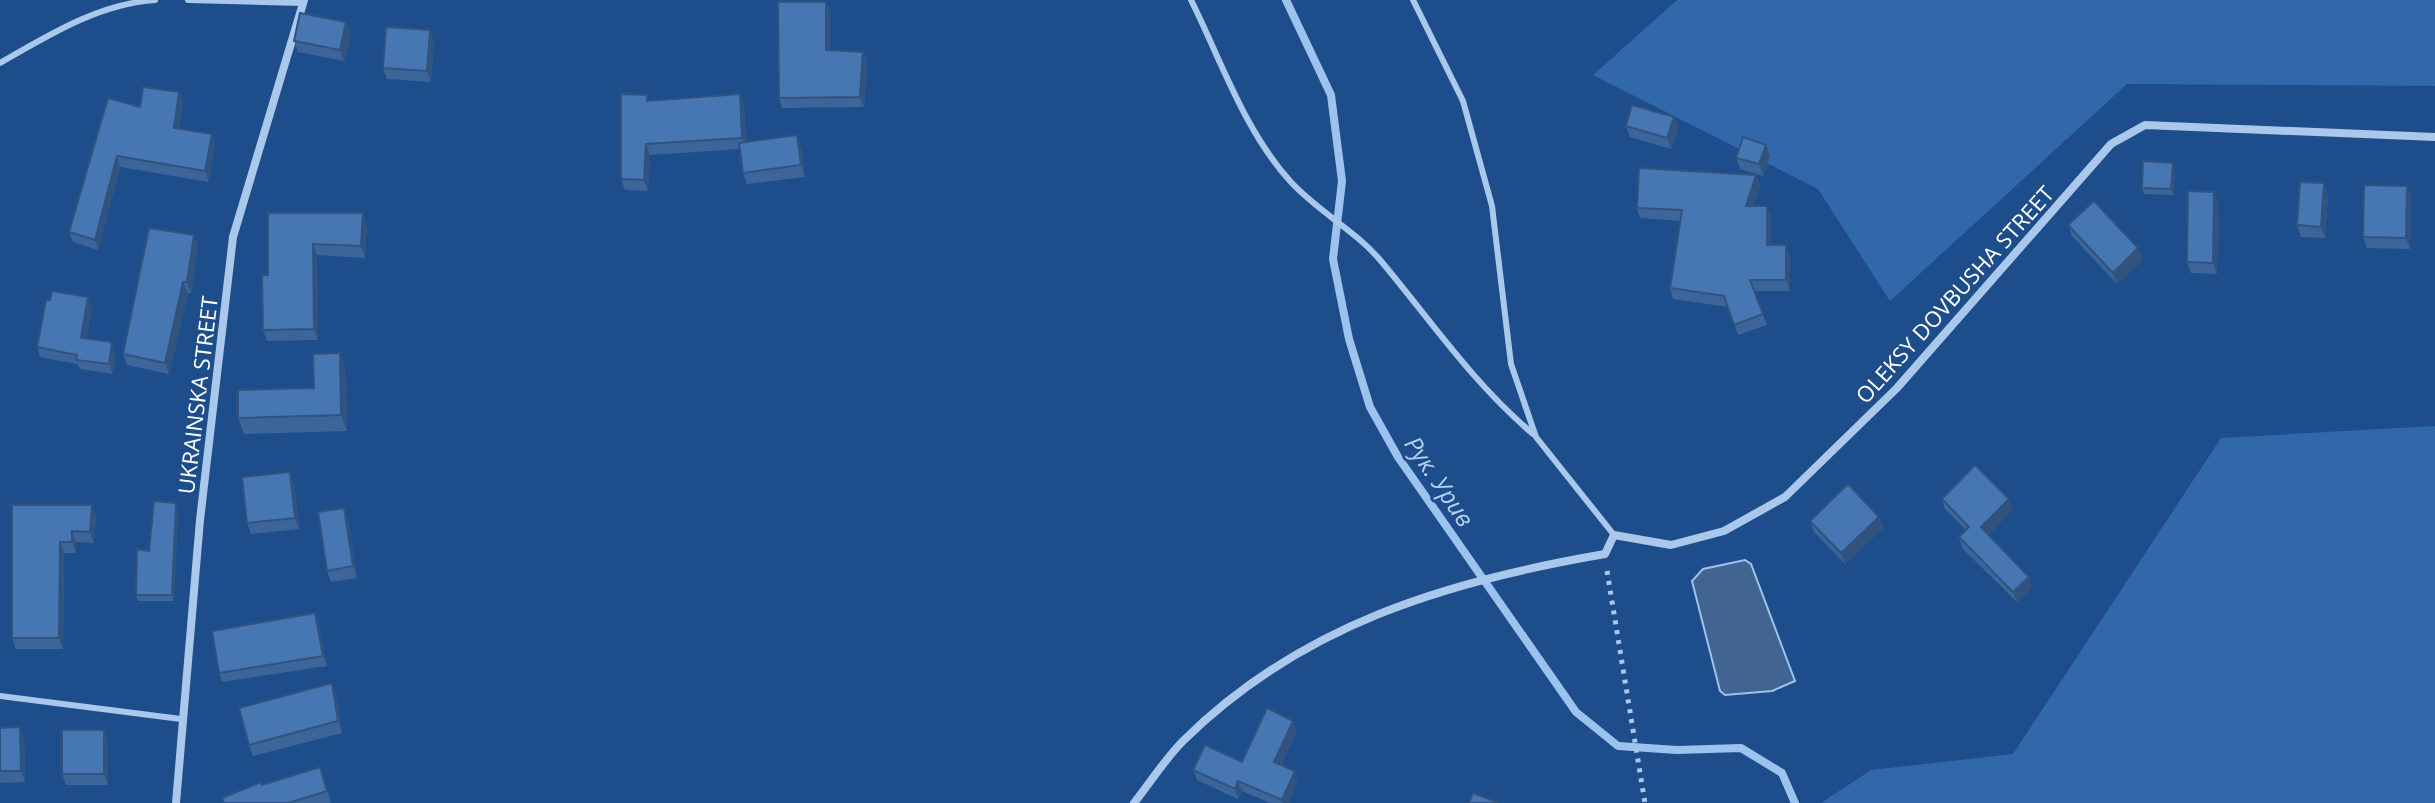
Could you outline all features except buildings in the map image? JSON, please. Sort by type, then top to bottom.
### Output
[{"type":"street","name":"UKRAINSKA STREET","points":[[176,803],[181,719],[233,237],[303,2]]},
{"type":"street","name":"OLEKSY DOVBUSHA STREET","points":[[1614,535],[1671,545],[1724,531],[1785,497],[1897,388],[2069,196],[2111,144],[2145,125],[2435,137]]},
{"type":"street","points":[[1134,803],[1182,742],[1276,664],[1358,621],[1453,586],[1605,554],[1614,535]]},
{"type":"lane","points":[[0,63],[94,13],[132,2],[155,0]]},
{"type":"lane","points":[[188,0],[303,2]]},
{"type":"lane","points":[[1191,0],[1256,137],[1289,180],[1379,259],[1437,335],[1497,403],[1536,437],[1614,535]]},
{"type":"lane","points":[[1413,0],[1463,101],[1492,206],[1511,364],[1536,437]]},
{"type":"lane","points":[[0,696],[181,719]]},
{"type":"path","points":[[1605,554],[1645,803]]},
{"type":"shaded area","points":[[1677,0],[2435,0],[2435,86],[2127,84],[1890,301],[1818,189],[1593,75]]},
{"type":"shaded area","points":[[2435,426],[2435,803],[1821,803],[1871,770],[2013,754],[2221,438]]},
{"type":"shaded area","points":[[1745,560],[1751,564],[1795,681],[1772,691],[1725,695],[1720,691],[1692,581],[1703,569]]},
{"type":"waterway","name":"Рук. Урив","points":[[1286,0],[1331,95],[1342,181],[1333,259],[1349,339],[1370,407],[1398,457],[1576,712],[1618,746],[1677,750],[1741,748],[1782,773],[1795,803]]}]
